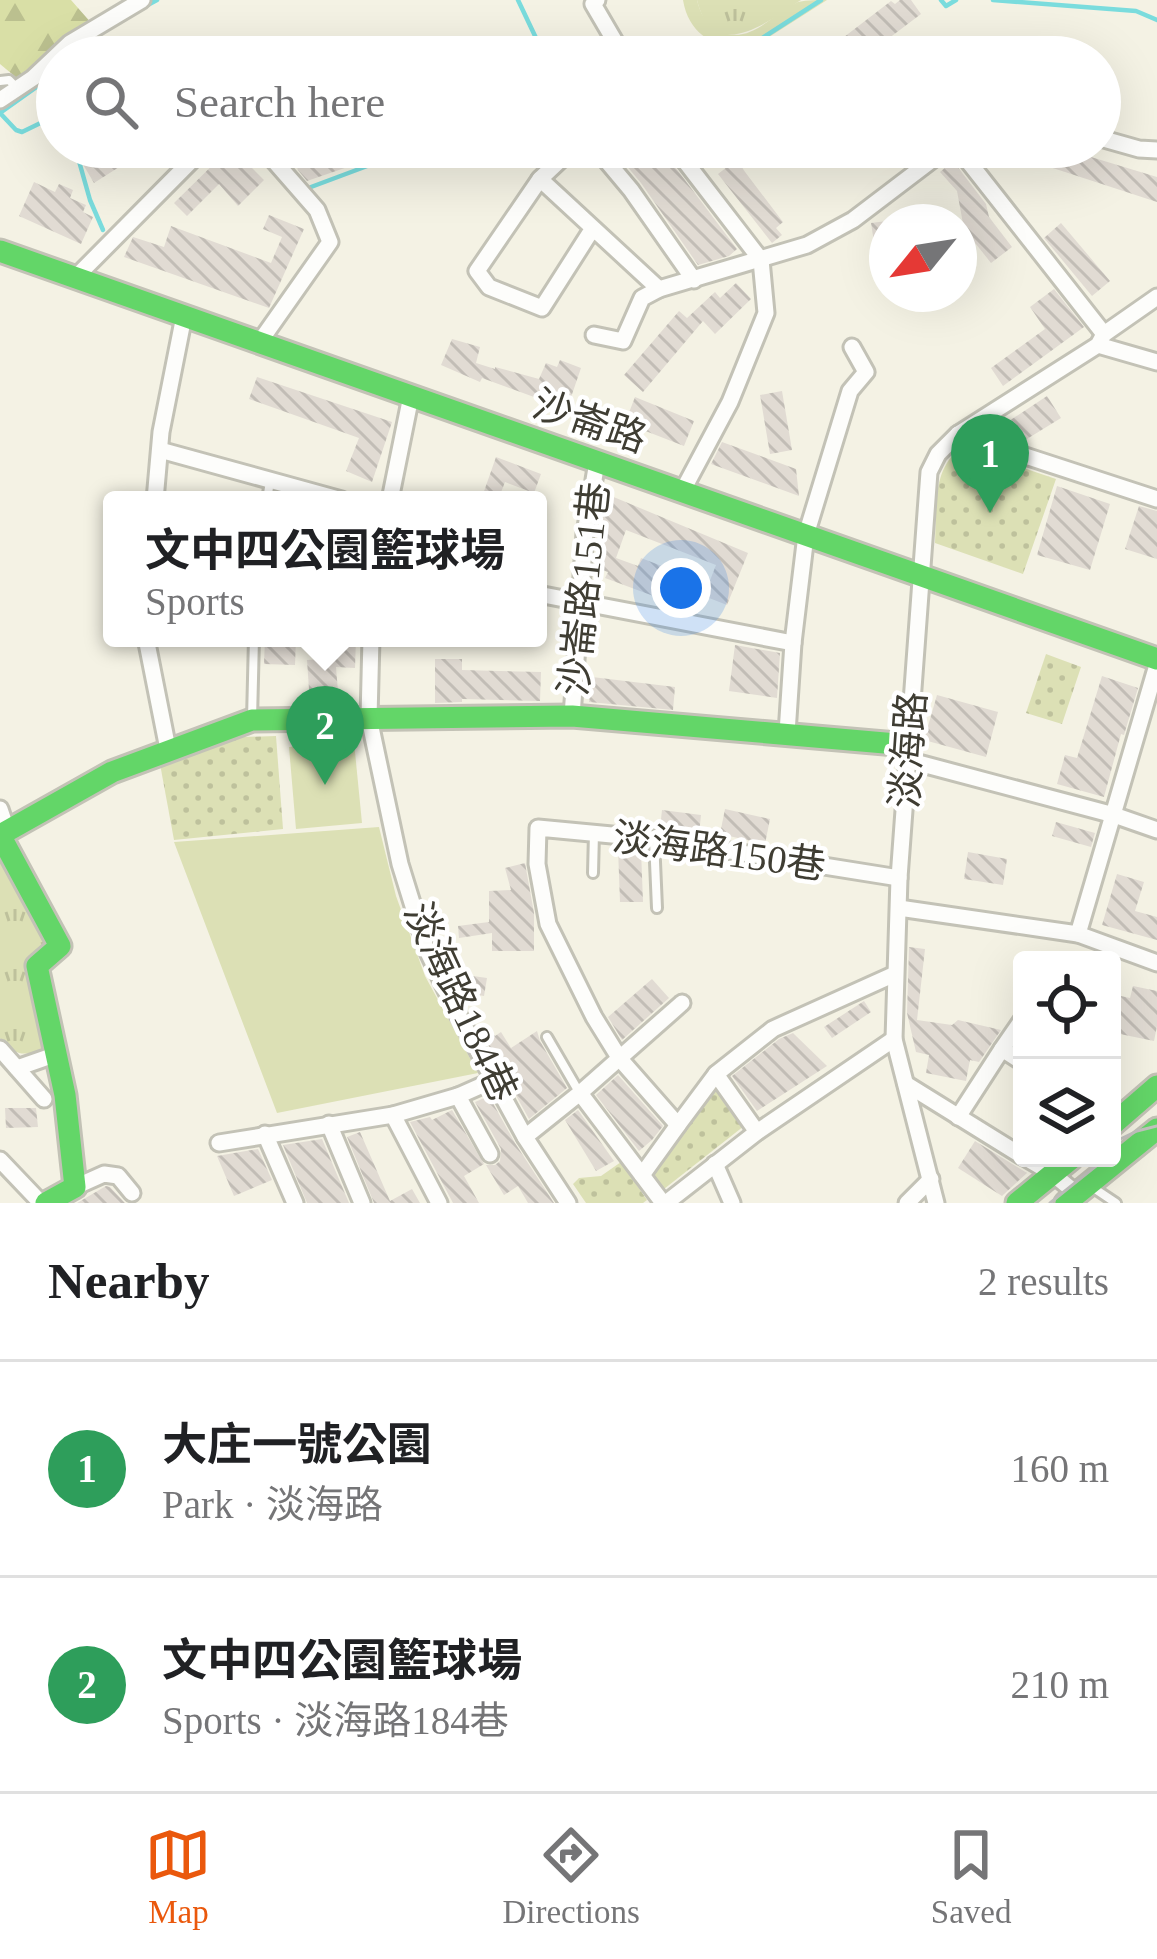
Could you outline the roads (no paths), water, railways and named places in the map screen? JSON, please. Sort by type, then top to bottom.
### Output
[{"type":"street","points":[[82,36],[142,0]]},
{"type":"street","points":[[597,0],[593,4],[612,36]]},
{"type":"street","points":[[0,100],[36,75]]},
{"type":"street","points":[[1121,144],[1157,150]]},
{"type":"street","points":[[75,278],[184,168]]},
{"type":"street","points":[[259,343],[330,242],[317,210],[280,168]]},
{"type":"street","points":[[552,168],[477,271],[488,287],[542,308],[593,228]]},
{"type":"street","points":[[613,168],[694,280]]},
{"type":"street","points":[[682,492],[730,401],[766,313],[761,260],[690,168]]},
{"type":"street","points":[[594,334],[623,340],[642,298],[807,245],[853,220],[924,168]]},
{"type":"street","points":[[969,168],[1101,339],[1157,362]]},
{"type":"street","points":[[540,179],[659,289]]},
{"type":"street","name":"沙崙路","points":[[0,251],[1157,662]]},
{"type":"street","name":"淡海路","points":[[936,1203],[894,1040],[899,878],[929,472],[938,454],[958,434],[1157,297]]},
{"type":"street","points":[[156,491],[184,316]]},
{"type":"street","points":[[787,733],[806,535],[850,391],[866,372],[852,347]]},
{"type":"street","points":[[392,491],[411,396]]},
{"type":"street","points":[[958,434],[1157,499]]},
{"type":"street","points":[[160,450],[308,491]]},
{"type":"street","name":"沙崙路151巷","points":[[572,716],[585,533],[597,462]]},
{"type":"street","points":[[547,596],[794,643]]},
{"type":"street","points":[[148,647],[167,749]]},
{"type":"street","name":"淡海路184巷","points":[[371,647],[369,718],[400,863],[426,948],[525,1137],[568,1203]]},
{"type":"street","points":[[1078,934],[1157,662]]},
{"type":"street","points":[[75,1187],[65,1095],[37,965],[60,946],[2,825],[112,772],[252,720],[572,716],[787,733],[907,752],[1157,830]]},
{"type":"street","name":"淡海路150巷","points":[[620,1060],[548,924],[537,864],[538,828],[653,839],[899,878]]},
{"type":"street","points":[[899,908],[1078,934],[1157,963]]},
{"type":"street","points":[[642,1175],[716,1074],[773,1028],[895,974]]},
{"type":"street","points":[[525,1137],[682,1004]]},
{"type":"street","points":[[958,1117],[1013,1033]]},
{"type":"street","points":[[580,1094],[664,1203],[757,1132],[894,1040]]},
{"type":"street","points":[[0,1049],[44,1100]]},
{"type":"street","points":[[1002,1049],[1017,1059]]},
{"type":"street","points":[[17,1067],[57,1054]]},
{"type":"street","points":[[620,1060],[678,1125]]},
{"type":"street","points":[[716,1074],[757,1132]]},
{"type":"street","points":[[219,1143],[393,1115],[494,1080]]},
{"type":"street","points":[[906,1084],[1013,1149]]},
{"type":"street","points":[[1121,1117],[1157,1086]]},
{"type":"street","points":[[458,1096],[490,1154]]},
{"type":"street","points":[[393,1115],[439,1203]]},
{"type":"street","points":[[329,1124],[362,1203]]},
{"type":"street","points":[[1042,1167],[1079,1196],[1157,1129]]},
{"type":"street","points":[[266,1134],[296,1203]]},
{"type":"street","points":[[0,1160],[47,1202],[104,1174],[118,1176],[132,1192]]},
{"type":"street","points":[[715,1164],[732,1203]]},
{"type":"street","points":[[1018,1203],[1032,1167]]},
{"type":"street","points":[[907,1203],[931,1179]]},
{"type":"lane","points":[[0,81],[9,80],[17,88]]},
{"type":"lane","points":[[268,491],[270,481]]},
{"type":"lane","points":[[252,720],[254,647]]},
{"type":"lane","points":[[593,873],[594,833]]},
{"type":"lane","points":[[653,839],[658,908]]},
{"type":"lane","points":[[547,1037],[580,1094]]},
{"type":"lane","points":[[1079,1196],[1116,1203]]},
{"type":"waterway","points":[[144,7],[157,0]]},
{"type":"waterway","points":[[518,0],[535,36]]},
{"type":"waterway","points":[[765,36],[821,0]]},
{"type":"waterway","points":[[941,0],[946,6],[956,0]]},
{"type":"waterway","points":[[993,0],[1136,11],[1157,20]]},
{"type":"waterway","points":[[36,87],[0,113],[16,130],[36,125]]},
{"type":"waterway","points":[[81,168],[103,230]]},
{"type":"waterway","points":[[311,187],[362,168]]},
{"type":"tram line","points":[[1121,1139],[1157,1126]]},
{"type":"tram line","points":[[1050,1203],[1095,1167]]},
{"type":"place","name":"大庄一號公園","points":[[990,513]]},
{"type":"place","name":"文中四公園籃球場","points":[[325,785]]}]
